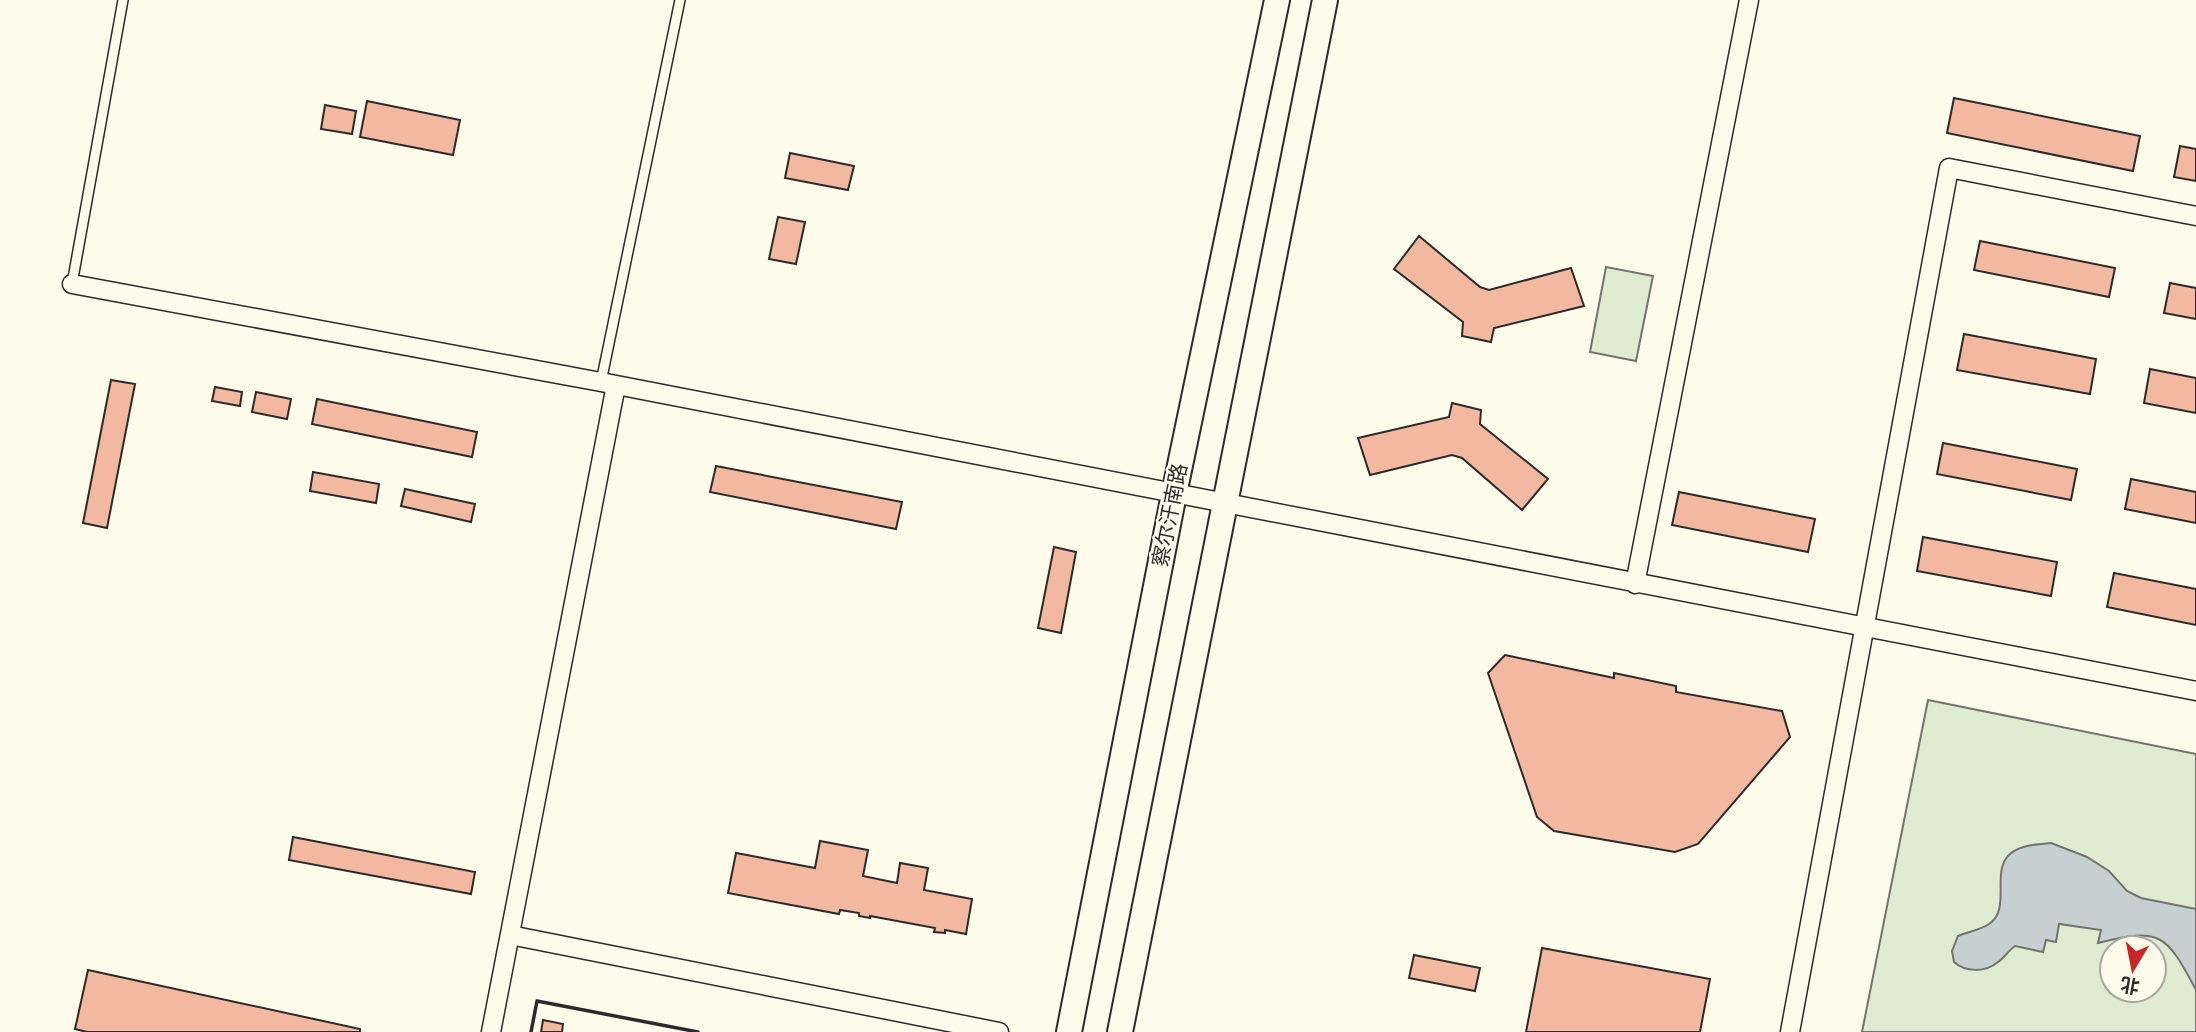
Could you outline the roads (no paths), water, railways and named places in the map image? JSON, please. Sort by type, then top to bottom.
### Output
[{"type":"main road","name":"察尔汗南路","points":[[1069,1032],[1174,494],[1277,0]]},
{"type":"main road","points":[[1120,1032],[1325,0]]},
{"type":"street","points":[[1635,584],[1749,0]]},
{"type":"street","points":[[1790,1032],[1950,169],[2196,216]]},
{"type":"street","points":[[72,284],[609,384],[2196,691]]},
{"type":"street","points":[[491,1032],[609,384]]},
{"type":"street","points":[[510,935],[999,1032]]},
{"type":"lane","points":[[72,284],[123,0]]},
{"type":"lane","points":[[609,384],[680,0]]}]
